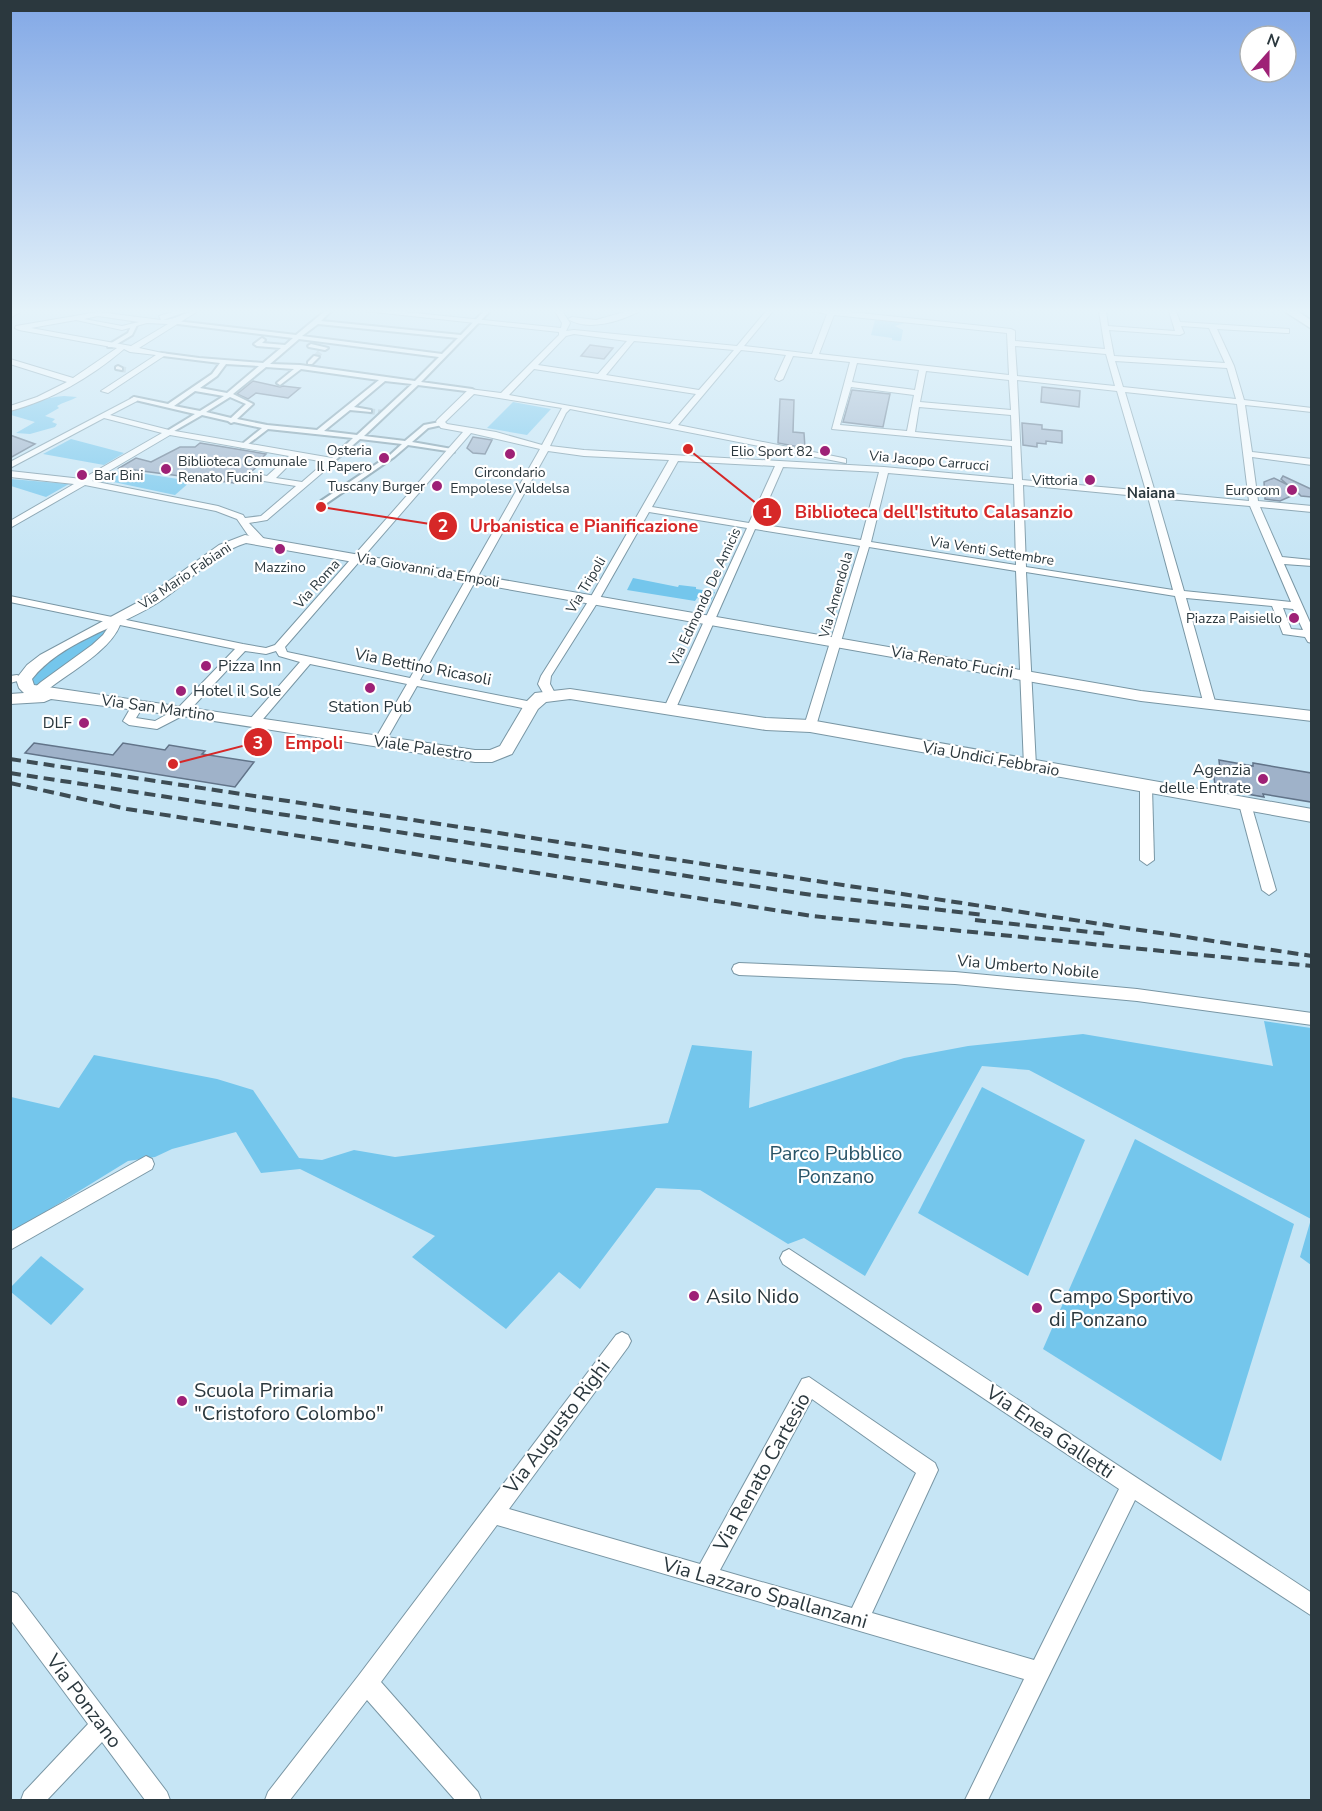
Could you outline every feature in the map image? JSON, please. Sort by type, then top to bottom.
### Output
[{"type":"main road","name":"Via Giovanni da Empoli","points":[[237,541],[261,541],[594,600]]},
{"type":"main road","name":"Via Mario Fabiani","points":[[20,676],[58,651],[166,592],[237,541]]},
{"type":"main road","name":"Via Renato Fucini","points":[[594,600],[1158,699],[1311,716]]},
{"type":"main road","points":[[20,676],[24,679],[25,685],[37,692],[62,696]]},
{"type":"main road","points":[[550,695],[570,694],[670,708]]},
{"type":"main road","name":"Viale Palestro","points":[[254,722],[476,756],[501,754],[510,745],[532,706],[541,697],[550,695]]},
{"type":"main road","points":[[10,699],[62,696]]},
{"type":"main road","name":"Via San Martino","points":[[62,696],[254,722]]},
{"type":"main road","name":"Via Undici Febbraio","points":[[670,708],[766,724],[810,726],[1311,816]]},
{"type":"street","points":[[10,409],[43,396]]},
{"type":"street","points":[[124,396],[231,421],[408,442],[452,451]]},
{"type":"street","points":[[169,406],[186,396]]},
{"type":"street","points":[[10,525],[200,414],[221,401],[225,396]]},
{"type":"street","points":[[230,396],[250,404],[231,421]]},
{"type":"street","points":[[319,432],[364,396]]},
{"type":"street","points":[[246,524],[264,518],[304,486],[403,396]]},
{"type":"street","points":[[324,503],[392,456],[421,429],[441,424],[440,421],[467,396]]},
{"type":"street","points":[[500,396],[672,426],[884,471]]},
{"type":"street","points":[[672,426],[701,396]]},
{"type":"street","points":[[845,396],[835,427],[1014,444]]},
{"type":"street","points":[[910,435],[917,396]]},
{"type":"street","points":[[1014,396],[1014,444],[1018,483],[1030,766]]},
{"type":"street","points":[[1122,396],[1210,705]]},
{"type":"street","points":[[1181,396],[1311,410]]},
{"type":"street","points":[[1239,396],[1254,504],[1310,637]]},
{"type":"street","points":[[10,466],[134,399]]},
{"type":"street","points":[[915,404],[1014,413]]},
{"type":"street","points":[[380,741],[473,579],[562,412],[568,407]]},
{"type":"street","points":[[348,408],[369,411]]},
{"type":"street","points":[[104,416],[169,432],[332,461]]},
{"type":"street","name":"Via Jacopo Carrucci","points":[[441,424],[546,444],[675,458],[884,471],[1311,509]]},
{"type":"street","points":[[243,446],[267,427]]},
{"type":"street","name":"Via Roma","points":[[279,647],[469,430]]},
{"type":"street","points":[[1246,454],[1311,462]]},
{"type":"street","points":[[269,479],[296,455]]},
{"type":"street","name":"Via Tripoli","points":[[550,695],[544,684],[546,676],[594,600],[675,458]]},
{"type":"street","name":"Via Edmondo De Amicis","points":[[670,708],[780,464]]},
{"type":"street","name":"Via Amendola","points":[[810,726],[837,642],[884,471]]},
{"type":"street","points":[[10,474],[83,482],[208,507],[232,514],[246,524],[261,541]]},
{"type":"street","points":[[251,476],[304,486]]},
{"type":"street","name":"Via Venti Settembre","points":[[646,509],[1180,594],[1276,603],[1311,611]]},
{"type":"street","name":"Via Mario Fabiani","points":[[237,541],[244,534],[246,524]]},
{"type":"street","points":[[1277,560],[1311,563]]},
{"type":"street","points":[[10,599],[243,647],[266,651],[279,647]]},
{"type":"street","points":[[1276,603],[1287,632],[1310,637]]},
{"type":"street","name":"Via Mario Fabiani","points":[[37,692],[62,670],[102,643],[114,632],[117,620]]},
{"type":"street","points":[[182,711],[243,647]]},
{"type":"street","name":"Via Bettino Ricasoli","points":[[279,647],[283,654],[307,660],[532,706]]},
{"type":"street","points":[[254,722],[307,660]]},
{"type":"street","points":[[1146,787],[1147,860]]},
{"type":"street","points":[[1245,804],[1269,890]]},
{"type":"street","name":"Via Umberto Nobile","points":[[739,969],[955,978],[1137,995],[1311,1019]]},
{"type":"street","points":[[10,1242],[146,1164]]},
{"type":"street","name":"Via Enea Galletti","points":[[789,1258],[1311,1606]]},
{"type":"street","name":"Via Augusto Righi","points":[[276,1800],[367,1683],[622,1341]]},
{"type":"street","name":"Via Renato Cartesio","points":[[705,1576],[809,1386],[928,1470],[858,1619]]},
{"type":"street","points":[[976,1800],[1131,1486]]},
{"type":"street","name":"Via Lazzaro Spallanzani","points":[[492,1514],[1038,1672]]},
{"type":"street","name":"Via Ponzano","points":[[10,1601],[159,1800]]},
{"type":"street","points":[[367,1683],[470,1800]]},
{"type":"street","points":[[32,1800],[102,1725]]},
{"type":"green space","points":[[64,396],[77,397],[57,406],[59,408],[45,416],[55,419],[52,422],[57,424],[55,427],[30,434],[16,433],[35,422],[11,415],[11,411],[43,400]]},
{"type":"green space","points":[[513,402],[551,409],[527,435],[487,428]]},
{"type":"green space","points":[[71,439],[124,453],[104,465],[43,454]]},
{"type":"green space","points":[[120,470],[191,481],[175,495],[104,480]]},
{"type":"green space","points":[[11,479],[69,484],[46,497],[11,486]]},
{"type":"green space","points":[[633,578],[715,592],[711,601],[697,598],[695,601],[627,590]]},
{"type":"green space","points":[[117,625],[37,692],[27,674],[95,630]]},
{"type":"green space","name":"Parco Pubblico Ponzano","points":[[1264,1021],[1311,1028],[1311,1219],[1029,1070],[982,1066],[865,1276],[804,1238],[788,1244],[700,1190],[656,1188],[580,1289],[559,1272],[506,1329],[412,1257],[435,1236],[300,1169],[261,1173],[236,1132],[172,1149],[155,1157],[128,1161],[11,1233],[11,1097],[59,1108],[94,1055],[217,1079],[253,1090],[299,1158],[322,1160],[354,1150],[395,1157],[668,1123],[692,1045],[752,1051],[749,1108],[904,1058],[968,1046],[1083,1034],[1273,1066]]},
{"type":"green space","points":[[982,1087],[1085,1140],[1028,1276],[918,1213]]},
{"type":"green space","points":[[1135,1139],[1294,1224],[1221,1461],[1043,1349]]},
{"type":"green space","points":[[1311,1219],[1311,1265],[1300,1257]]},
{"type":"green space","points":[[41,1256],[84,1289],[51,1325],[11,1292],[11,1287]]},
{"type":"building","points":[[272,396],[291,396],[288,398]]},
{"type":"building","points":[[850,396],[890,396],[883,427],[843,422]]},
{"type":"building","points":[[1041,396],[1080,396],[1079,407],[1041,402]]},
{"type":"building","points":[[780,399],[794,400],[793,432],[804,433],[805,448],[778,443]]},
{"type":"building","points":[[1022,423],[1042,425],[1042,429],[1062,431],[1062,443],[1046,441],[1046,444],[1037,443],[1037,447],[1023,445]]},
{"type":"building","points":[[10,435],[35,444],[10,458]]},
{"type":"building","points":[[473,437],[492,440],[485,454],[473,453],[467,448]]},
{"type":"building","points":[[200,443],[266,454],[259,461],[263,461],[252,471],[234,483],[119,468],[136,458],[151,462],[180,447],[195,447]]},
{"type":"building","name":"Eurocom","points":[[1283,476],[1311,489],[1311,497],[1301,496],[1298,493],[1280,501],[1265,499],[1264,482],[1274,478],[1288,485],[1281,479]]},
{"type":"building","points":[[34,743],[113,755],[123,743],[165,750],[169,745],[205,751],[202,754],[254,762],[235,787],[25,753]]},
{"type":"building","name":"Agenzia delle Entrate","points":[[1219,760],[1311,773],[1311,802],[1224,790],[1224,787],[1215,785],[1213,770],[1220,771]]},
{"type":"tunnel","points":[[369,411],[383,413]]},
{"type":"railway","points":[[10,759],[1312,956]]},
{"type":"railway","points":[[10,773],[812,895],[984,915]]},
{"type":"railway","points":[[10,783],[127,809],[812,916],[1312,966]]},
{"type":"railway","points":[[975,920],[1109,934]]},
{"type":"place","name":"Biblioteca dell'Istituto Calasanzio","points":[[688,449]]},
{"type":"place","name":"Elio Sport 82","points":[[825,451]]},
{"type":"place","name":"Circondario Empolese Valdelsa","points":[[510,454]]},
{"type":"place","name":"Osteria Il Papero","points":[[384,458]]},
{"type":"place","name":"Biblioteca Comunale Renato Fucini","points":[[166,469]]},
{"type":"place","name":"Bar Bini","points":[[82,475]]},
{"type":"place","name":"Vittoria","points":[[1090,480]]},
{"type":"place","name":"Tuscany Burger","points":[[437,486]]},
{"type":"place","name":"Eurocom","points":[[1292,490]]},
{"type":"place","name":"Urbanistica e Pianificazione","points":[[321,507]]},
{"type":"place","name":"Mazzino","points":[[280,549]]},
{"type":"place","name":"Piazza Paisiello","points":[[1294,618]]},
{"type":"place","name":"Pizza Inn","points":[[206,666]]},
{"type":"place","name":"Station Pub","points":[[370,688]]},
{"type":"place","name":"Hotel il Sole","points":[[181,691]]},
{"type":"place","name":"DLF","points":[[84,723]]},
{"type":"place","name":"Empoli","points":[[173,764]]},
{"type":"place","name":"Agenzia delle Entrate","points":[[1263,779]]},
{"type":"place","name":"Asilo Nido","points":[[694,1296]]},
{"type":"place","name":"Campo Sportivo di Ponzano","points":[[1037,1308]]},
{"type":"place","name":"Scuola Primaria \"Cristoforo Colombo\"","points":[[182,1401]]},
{"type":"district","name":"Naiana","points":[[1151,493]]}]
